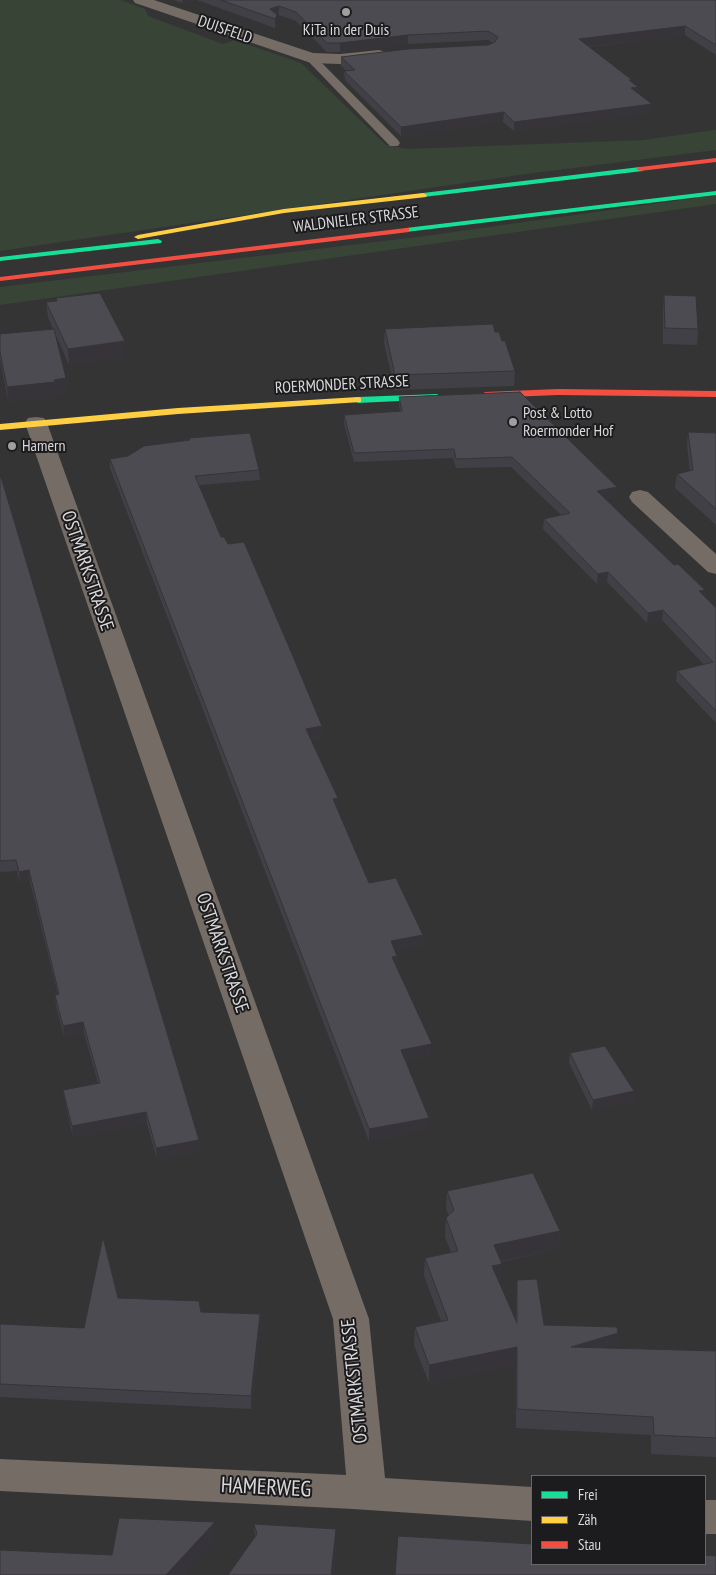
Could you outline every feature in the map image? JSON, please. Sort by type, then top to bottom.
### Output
[{"type":"main road","points":[[31,255],[284,211],[716,160]]},
{"type":"main road","name":"WALDNIELER STRASSE","points":[[0,279],[716,193]]},
{"type":"main road","points":[[0,259],[227,233]]},
{"type":"main road","points":[[471,396],[558,392],[716,394]]},
{"type":"main road","name":"ROERMONDER STRASSE","points":[[0,427],[325,401],[452,396]]},
{"type":"street","name":"DUISFELD","points":[[140,0],[311,58],[340,59],[398,52]]},
{"type":"street","name":"OSTMARKSTRASSE","points":[[36,423],[350,1320],[367,1493]]},
{"type":"street","points":[[640,497],[716,567]]},
{"type":"street","name":"HAMERWEG","points":[[0,1475],[367,1493],[531,1504]]},
{"type":"lane","name":"DUISFELD","points":[[311,58],[394,143]]},
{"type":"green space","points":[[0,0],[121,0],[145,9],[148,16],[223,44],[235,40],[301,63],[386,145],[407,149],[643,140],[716,130],[716,150],[526,174],[0,251]]},
{"type":"green space","points":[[716,195],[716,204],[0,305],[0,287],[425,236]]},
{"type":"building","points":[[221,0],[716,0],[716,45],[685,26],[579,39],[632,80],[629,80],[638,87],[631,88],[652,104],[514,122],[504,112],[401,127],[344,71],[355,70],[341,57],[408,49],[488,45],[495,42],[498,37],[488,31],[408,35],[327,43],[296,12],[279,6],[270,9],[277,15],[275,19]]},
{"type":"building","points":[[100,293],[125,341],[68,349],[46,302],[57,301],[56,298]]},
{"type":"building","points":[[664,295],[696,296],[698,329],[665,328]]},
{"type":"building","points":[[493,324],[495,332],[499,332],[502,341],[505,341],[515,371],[395,375],[385,329]]},
{"type":"building","points":[[54,329],[66,378],[54,380],[55,382],[7,387],[0,352],[0,334]]},
{"type":"building","points":[[520,392],[617,487],[597,491],[674,565],[678,564],[705,590],[699,591],[716,608],[716,711],[677,671],[713,662],[663,610],[648,613],[608,572],[598,574],[544,519],[570,513],[512,457],[456,459],[454,449],[354,453],[344,415],[402,411],[399,397]]},
{"type":"building","points":[[688,432],[716,433],[716,509],[677,474],[693,470]]},
{"type":"building","points":[[250,433],[259,470],[195,476],[221,537],[224,537],[228,544],[244,542],[292,654],[322,726],[306,729],[338,798],[333,799],[369,883],[396,878],[423,935],[391,941],[397,956],[392,957],[432,1044],[401,1050],[429,1118],[369,1129],[110,459],[128,456],[144,446],[190,440],[189,438]]},
{"type":"building","points":[[0,477],[199,1140],[156,1148],[146,1112],[72,1126],[63,1090],[100,1083],[83,1022],[63,1026],[55,995],[59,994],[29,870],[19,872],[16,860],[0,861]]},
{"type":"building","points":[[605,1046],[634,1091],[593,1100],[570,1053]]},
{"type":"building","points":[[533,1173],[560,1231],[494,1245],[502,1264],[492,1266],[517,1323],[517,1280],[537,1279],[544,1325],[617,1327],[618,1333],[571,1347],[716,1351],[716,1438],[654,1435],[653,1417],[517,1409],[517,1347],[429,1365],[415,1327],[448,1320],[425,1258],[458,1251],[446,1218],[454,1210],[447,1191]]},
{"type":"building","points":[[103,1237],[118,1298],[199,1301],[201,1312],[260,1314],[251,1396],[0,1384],[0,1324],[84,1328]]},
{"type":"building","points":[[119,1518],[215,1522],[166,1575],[0,1575],[0,1550],[112,1555]]},
{"type":"building","points":[[254,1524],[336,1529],[331,1575],[228,1575],[257,1534]]},
{"type":"building","points":[[398,1536],[531,1544],[531,1565],[706,1565],[706,1555],[716,1556],[716,1575],[395,1575]]},
{"type":"traffic: fast","points":[[423,195],[640,169]]},
{"type":"traffic: fast","points":[[406,230],[716,193]]},
{"type":"traffic: fast","points":[[0,259],[158,241]]},
{"type":"traffic: fast","points":[[358,400],[437,397]]},
{"type":"traffic: slow","points":[[138,237],[284,211],[423,195]]},
{"type":"traffic: slow","points":[[0,427],[178,411],[358,400]]},
{"type":"traffic: jam","points":[[640,169],[716,160]]},
{"type":"traffic: jam","points":[[0,279],[406,230]]},
{"type":"traffic: jam","points":[[485,395],[558,392],[716,394]]},
{"type":"place","name":"KiTa in der Duis","points":[[346,12]]},
{"type":"place","name":"Post & Lotto Roermonder Hof","points":[[513,422]]},
{"type":"place","name":"Hamern","points":[[12,446]]}]
